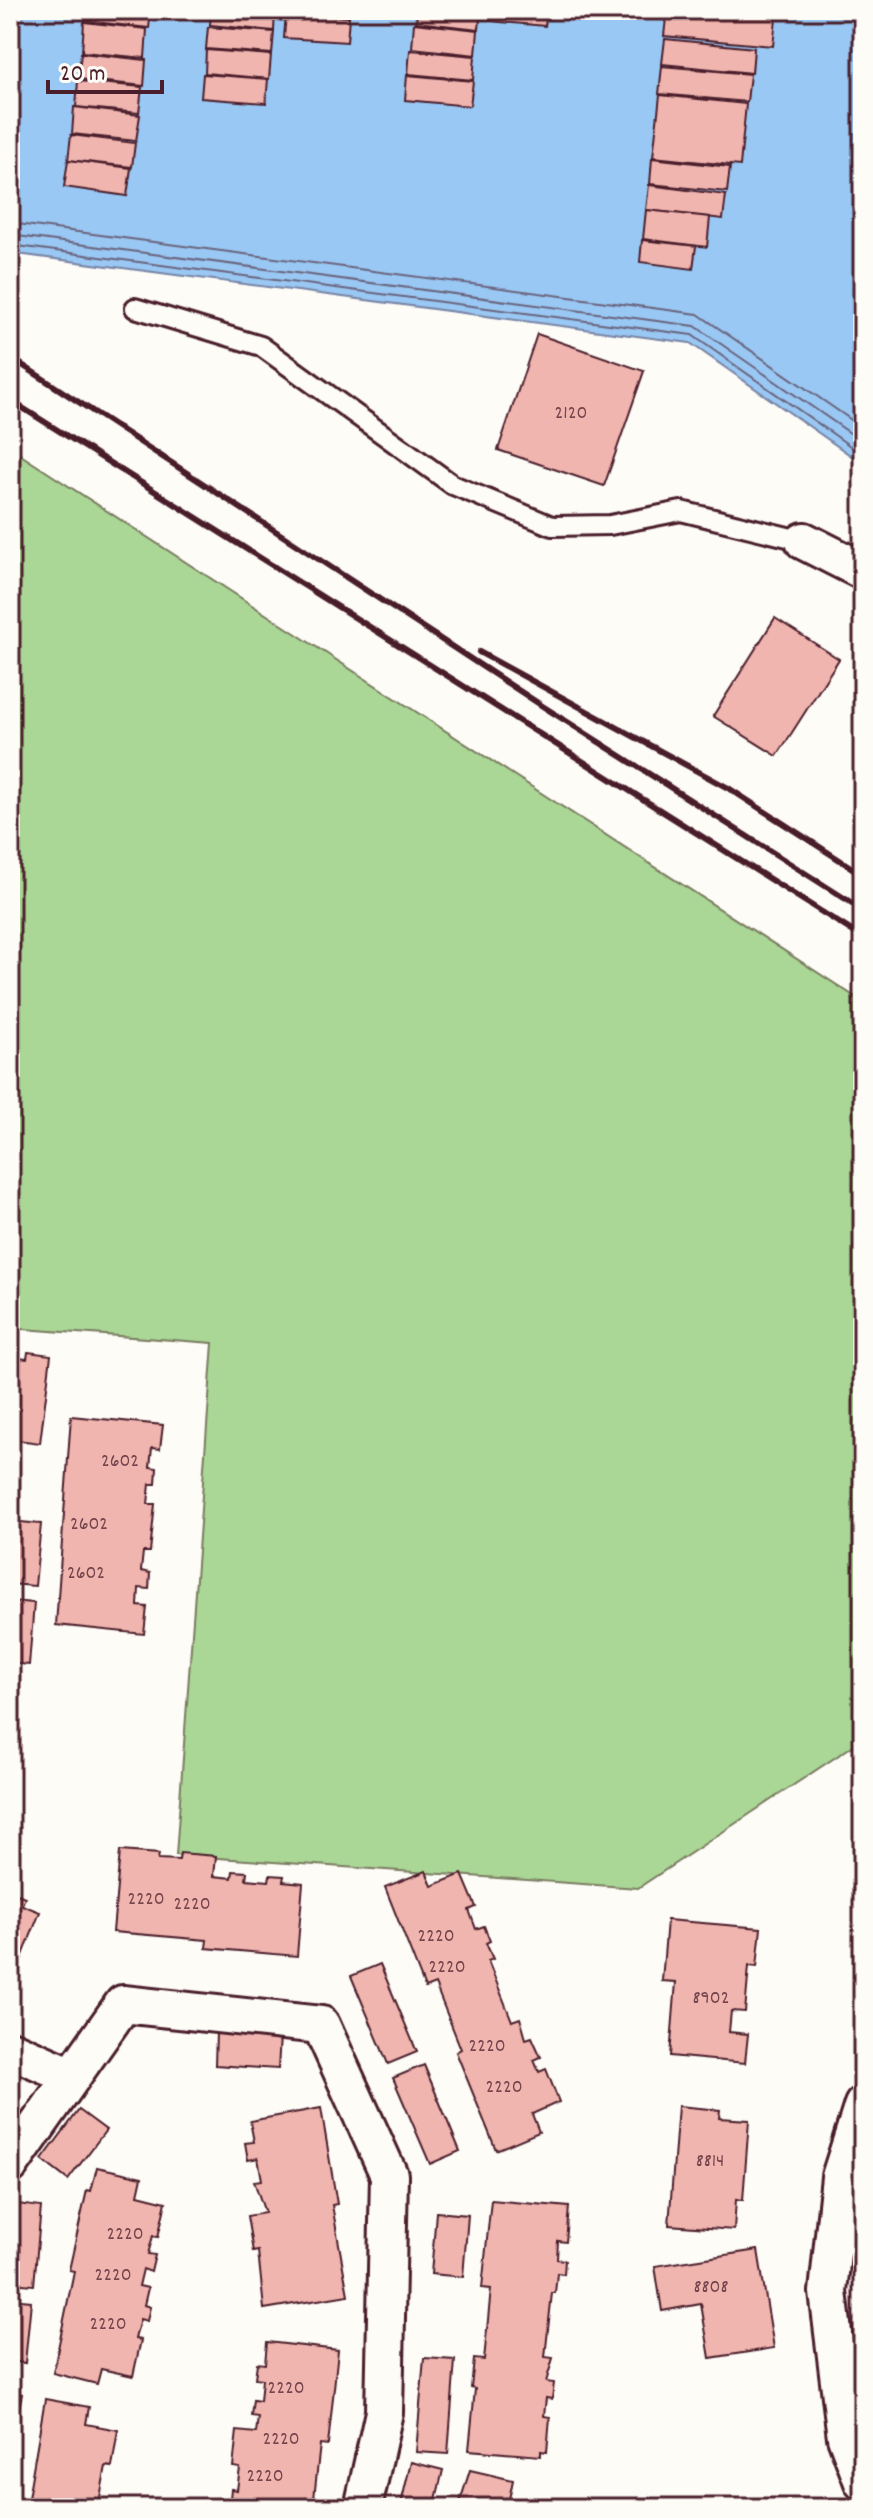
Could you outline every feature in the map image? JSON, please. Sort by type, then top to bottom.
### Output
[{"type":"street","points":[[804,541],[863,571]]},
{"type":"street","points":[[10,2165],[123,2004],[321,2025],[389,2175],[384,2412],[363,2508]]},
{"type":"street","points":[[10,2049],[72,2076]]},
{"type":"street","points":[[863,2105],[840,2177],[828,2292],[846,2437],[863,2482]]},
{"type":"lane","points":[[135,308],[261,346],[453,485],[552,526],[610,525],[681,511],[804,541]]},
{"type":"green space","points":[[10,448],[863,1002],[863,1739],[638,1888],[176,1855],[213,1343],[10,1328]]},
{"type":"water","points":[[10,10],[863,10],[863,464],[690,343],[10,253]]},
{"type":"building","points":[[86,10],[151,10],[149,28],[85,21]]},
{"type":"building","points":[[211,10],[275,10],[274,31],[210,25]]},
{"type":"building","points":[[286,10],[349,10],[349,17],[286,13]]},
{"type":"building","points":[[417,10],[481,10],[479,29],[416,22]]},
{"type":"building","points":[[491,10],[547,10],[545,26],[490,21]]},
{"type":"building","points":[[667,10],[777,10],[773,46],[664,36]]},
{"type":"building","points":[[286,13],[349,17],[347,42],[284,38]]},
{"type":"building","points":[[84,22],[147,29],[145,58],[82,52]]},
{"type":"building","points":[[414,23],[478,30],[476,55],[412,48]]},
{"type":"building","points":[[208,27],[274,32],[272,54],[206,49]]},
{"type":"building","points":[[665,39],[754,48],[752,73],[662,64]]},
{"type":"building","points":[[206,50],[271,55],[269,79],[205,73]]},
{"type":"building","points":[[410,50],[475,56],[473,80],[408,74]]},
{"type":"building","points":[[81,53],[146,60],[144,86],[78,79]]},
{"type":"building","points":[[662,66],[750,74],[747,102],[659,94]]},
{"type":"building","points":[[203,74],[268,79],[266,103],[201,98]]},
{"type":"building","points":[[407,75],[473,81],[470,106],[405,100]]},
{"type":"building","points":[[78,81],[142,87],[139,113],[76,107]]},
{"type":"building","points":[[660,95],[746,104],[740,166],[653,157]]},
{"type":"building","points":[[74,107],[140,115],[136,141],[72,134]]},
{"type":"building","points":[[71,135],[135,143],[132,167],[68,160]]},
{"type":"building","points":[[652,158],[730,167],[727,192],[650,184]]},
{"type":"building","points":[[68,160],[131,168],[127,196],[64,187]]},
{"type":"building","points":[[649,185],[726,195],[723,219],[646,210]]},
{"type":"building","points":[[646,210],[710,217],[707,247],[643,239]]},
{"type":"building","points":[[642,240],[696,246],[693,269],[640,262]]},
{"type":"building","points":[[537,334],[644,371],[604,486],[498,450]]},
{"type":"building","points":[[775,618],[839,659],[777,756],[713,716]]},
{"type":"building","points":[[28,1352],[51,1355],[40,1443],[10,1439],[10,1357],[27,1359]]},
{"type":"building","points":[[71,1416],[163,1425],[160,1449],[152,1448],[150,1467],[157,1468],[156,1484],[150,1484],[148,1504],[155,1504],[150,1552],[143,1552],[141,1571],[150,1573],[149,1589],[139,1588],[138,1606],[147,1607],[144,1634],[56,1625]]},
{"type":"building","points":[[10,1521],[41,1524],[35,1586],[10,1584]]},
{"type":"building","points":[[10,1601],[34,1603],[29,1665],[10,1663]]},
{"type":"building","points":[[120,1851],[159,1854],[158,1859],[179,1860],[180,1853],[216,1856],[214,1876],[232,1878],[233,1871],[247,1872],[246,1879],[269,1881],[270,1875],[284,1876],[283,1881],[303,1883],[297,1956],[206,1948],[207,1940],[113,1932]]},
{"type":"building","points":[[426,1871],[432,1886],[462,1874],[476,1907],[469,1910],[476,1929],[484,1926],[490,1941],[486,1943],[493,1959],[488,1961],[512,2021],[520,2018],[526,2039],[532,2037],[541,2057],[534,2060],[539,2072],[546,2069],[559,2102],[532,2114],[539,2132],[496,2150],[456,2052],[461,2049],[435,1984],[425,1988],[385,1887]]},
{"type":"building","points":[[10,1891],[25,1897],[22,1905],[40,1912],[14,1978],[10,1976]]},
{"type":"building","points":[[667,1920],[761,1928],[757,1967],[749,1966],[745,2012],[731,2011],[729,2032],[748,2034],[745,2063],[670,2056],[676,1982],[662,1981]]},
{"type":"building","points":[[380,1964],[417,2052],[388,2064],[351,1976]]},
{"type":"building","points":[[216,2033],[280,2036],[278,2069],[215,2065]]},
{"type":"building","points":[[424,2065],[460,2151],[430,2164],[393,2078]]},
{"type":"building","points":[[678,2106],[720,2110],[719,2118],[749,2120],[743,2200],[736,2199],[734,2230],[669,2225]]},
{"type":"building","points":[[321,2108],[337,2204],[332,2205],[348,2295],[264,2309],[258,2251],[253,2252],[247,2216],[265,2213],[254,2181],[262,2180],[258,2158],[248,2160],[245,2143],[254,2142],[250,2121]]},
{"type":"building","points":[[79,2110],[106,2130],[68,2180],[42,2160]]},
{"type":"building","points":[[97,2167],[142,2177],[138,2195],[166,2202],[158,2237],[153,2236],[148,2254],[155,2255],[151,2272],[143,2269],[139,2286],[148,2288],[144,2305],[150,2307],[147,2321],[140,2319],[135,2339],[141,2340],[133,2376],[101,2369],[97,2384],[53,2373],[74,2271],[69,2270],[87,2190],[91,2191]]},
{"type":"building","points":[[491,2200],[569,2207],[566,2242],[558,2241],[557,2259],[565,2260],[564,2274],[557,2273],[555,2293],[552,2293],[545,2357],[553,2358],[546,2382],[554,2383],[552,2399],[546,2398],[544,2416],[550,2417],[547,2452],[541,2451],[541,2456],[469,2450],[475,2389],[471,2388],[474,2359],[484,2360],[491,2289],[482,2288]]},
{"type":"building","points":[[10,2203],[41,2207],[34,2285],[10,2283]]},
{"type":"building","points":[[436,2212],[468,2215],[463,2277],[431,2274]]},
{"type":"building","points":[[758,2250],[774,2348],[710,2358],[701,2304],[662,2311],[655,2266]]},
{"type":"building","points":[[10,2299],[31,2301],[25,2363],[10,2361]]},
{"type":"building","points":[[267,2342],[338,2350],[328,2445],[320,2444],[313,2508],[229,2508],[231,2489],[237,2490],[240,2468],[233,2467],[237,2431],[256,2433],[258,2417],[251,2416],[253,2400],[260,2401],[262,2379],[255,2378],[257,2363],[265,2364]]},
{"type":"building","points":[[424,2358],[455,2360],[448,2454],[416,2452]]},
{"type":"building","points":[[10,2391],[22,2394],[10,2449]]},
{"type":"building","points":[[45,2399],[89,2407],[86,2424],[118,2430],[112,2467],[106,2466],[98,2508],[34,2508],[27,2504]]},
{"type":"building","points":[[411,2462],[443,2470],[434,2508],[400,2508]]},
{"type":"building","points":[[470,2470],[513,2480],[509,2499],[539,2508],[458,2508]]},
{"type":"railway","points":[[10,357],[544,707],[863,910]]},
{"type":"railway","points":[[10,400],[863,938]]},
{"type":"railway","points":[[479,652],[730,789],[863,875]]}]
